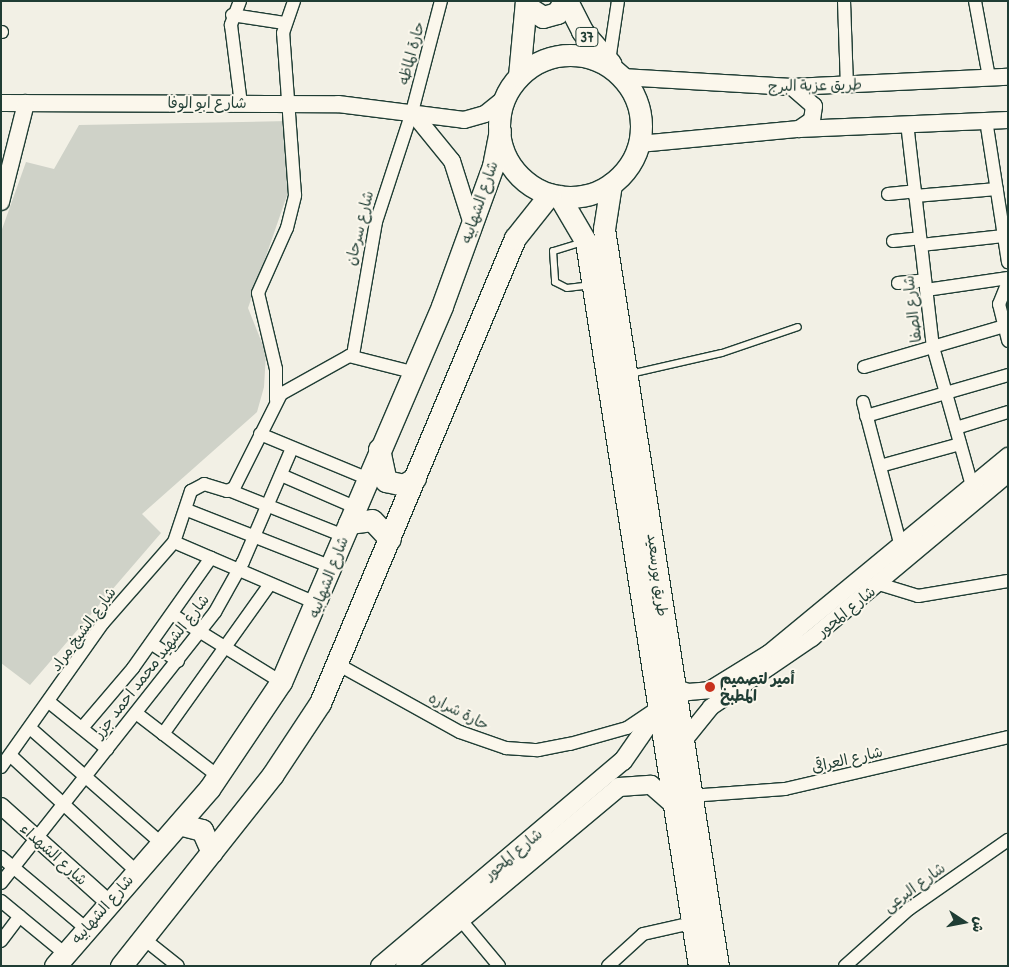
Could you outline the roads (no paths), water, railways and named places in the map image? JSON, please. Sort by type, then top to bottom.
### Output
[{"type":"highway","points":[[526,3],[543,18],[557,13],[565,1]]},
{"type":"highway","name":"37","points":[[565,1],[582,31],[614,69]]},
{"type":"highway","points":[[519,76],[526,3]]},
{"type":"highway","points":[[564,54],[589,57],[614,69],[640,113],[639,144],[628,166],[611,184],[581,196],[554,195],[515,170],[500,130],[505,98],[519,76],[540,61],[564,54]]},
{"type":"highway","name":"شارع الشهابيه","points":[[59,959],[107,901],[179,824],[219,777],[281,682],[318,604],[366,478],[412,372],[472,224],[493,166],[500,130]]},
{"type":"highway","name":"طريق بورسعيد","points":[[611,184],[604,229],[626,374],[645,478],[682,743],[681,799],[692,922],[699,966]]},
{"type":"highway","points":[[121,966],[212,852],[298,739],[339,665],[414,478],[515,238],[530,214],[554,195]]},
{"type":"highway","name":"طريق بورسعيد","points":[[554,195],[586,242],[624,484],[656,710],[681,799],[718,966]]},
{"type":"highway","points":[[379,446],[380,468],[386,481],[403,485],[414,478]]},
{"type":"highway","points":[[624,484],[634,488],[645,478]]},
{"type":"highway","points":[[349,522],[372,520],[390,539]]},
{"type":"highway","points":[[630,530],[639,521],[651,525]]},
{"type":"highway","points":[[179,824],[202,830],[212,852]]},
{"type":"main road","name":"شارع المحور","points":[[407,965],[418,944],[623,761],[656,710]]},
{"type":"main road","name":"شارع المحور","points":[[380,966],[460,919],[620,787],[651,785],[681,799]]},
{"type":"street","points":[[240,1],[232,15],[241,104]]},
{"type":"street","points":[[276,400],[276,369],[258,294],[293,203],[284,23],[294,1]]},
{"type":"street","name":"حارة الماظه","points":[[412,112],[441,1]]},
{"type":"street","points":[[614,69],[618,1]]},
{"type":"street","points":[[844,1],[847,85]]},
{"type":"street","points":[[975,1],[989,77]]},
{"type":"street","points":[[232,15],[284,23]]},
{"type":"street","name":"طريق عزبة البرج","points":[[614,69],[792,87],[1008,77]]},
{"type":"street","points":[[792,87],[814,106],[812,120],[799,129]]},
{"type":"street","name":"شارع ابو الوفا","points":[[1,102],[289,104],[412,112],[469,119],[485,114],[505,98]]},
{"type":"street","points":[[1,202],[26,103]]},
{"type":"street","points":[[412,112],[452,162],[472,224]]},
{"type":"street","name":"شارع سرحان","points":[[353,356],[372,241],[412,112]]},
{"type":"street","points":[[986,120],[1008,262]]},
{"type":"street","points":[[639,144],[799,129],[1008,120]]},
{"type":"street","name":"شارع الصفا","points":[[907,123],[933,347],[972,486]]},
{"type":"street","points":[[888,194],[997,189]]},
{"type":"street","points":[[893,241],[1004,236]]},
{"type":"street","points":[[898,283],[926,285],[1008,280],[999,301],[1008,341]]},
{"type":"street","points":[[864,366],[1006,326]]},
{"type":"street","points":[[349,522],[267,506],[231,491],[276,400],[288,388],[353,356],[412,372]]},
{"type":"street","points":[[866,416],[1008,375]]},
{"type":"street","points":[[863,402],[901,547]]},
{"type":"street","points":[[956,428],[1008,412]]},
{"type":"street","points":[[260,434],[366,478]]},
{"type":"street","points":[[880,466],[960,444]]},
{"type":"street","name":"شارع الشهيد محمد احمد جزر","points":[[1,882],[200,633],[239,571],[292,448]]},
{"type":"street","name":"شارع المحور","points":[[674,687],[704,692],[739,673],[808,625],[1008,456]]},
{"type":"street","name":"شارع المحور","points":[[682,743],[711,707],[791,654],[879,584],[1008,474]]},
{"type":"street","points":[[281,475],[349,522]]},
{"type":"street","name":"شارع الشيخ مراد","points":[[1,767],[49,702],[103,623],[174,542],[187,510],[189,495],[199,485],[231,491]]},
{"type":"street","points":[[187,510],[332,567]]},
{"type":"street","points":[[174,542],[318,604]]},
{"type":"street","points":[[82,728],[152,644],[211,558]]},
{"type":"street","points":[[879,584],[918,596],[1008,582]]},
{"type":"street","points":[[163,734],[227,650],[270,584]]},
{"type":"street","points":[[173,615],[281,682]]},
{"type":"street","points":[[152,644],[178,661]]},
{"type":"street","name":"حارة شراره","points":[[339,665],[460,732],[506,748],[538,750],[570,744],[627,728],[656,710]]},
{"type":"street","points":[[49,702],[107,749]]},
{"type":"street","points":[[136,713],[219,777]]},
{"type":"street","points":[[30,728],[86,775],[161,843]]},
{"type":"street","name":"شارع العراقى","points":[[681,799],[772,791],[1008,737]]},
{"type":"street","points":[[10,755],[135,870]]},
{"type":"street","name":"شارع الشهداء","points":[[1,806],[107,901]]},
{"type":"street","name":"شارع البرعى","points":[[845,966],[908,909],[1008,840]]},
{"type":"street","points":[[1,857],[84,928]]},
{"type":"street","points":[[1,901],[20,916],[59,959]]},
{"type":"street","points":[[1,941],[20,916]]},
{"type":"street","points":[[460,919],[499,966]]},
{"type":"street","points":[[608,966],[643,934],[692,922]]},
{"type":"street","points":[[144,939],[178,966]]},
{"type":"lane","points":[[586,242],[553,251],[555,282],[567,288],[593,284]]},
{"type":"lane","points":[[626,374],[722,353],[798,327]]},
{"type":"place","name":"أمير لتصميم المطبخ","points":[[710,687]]}]
